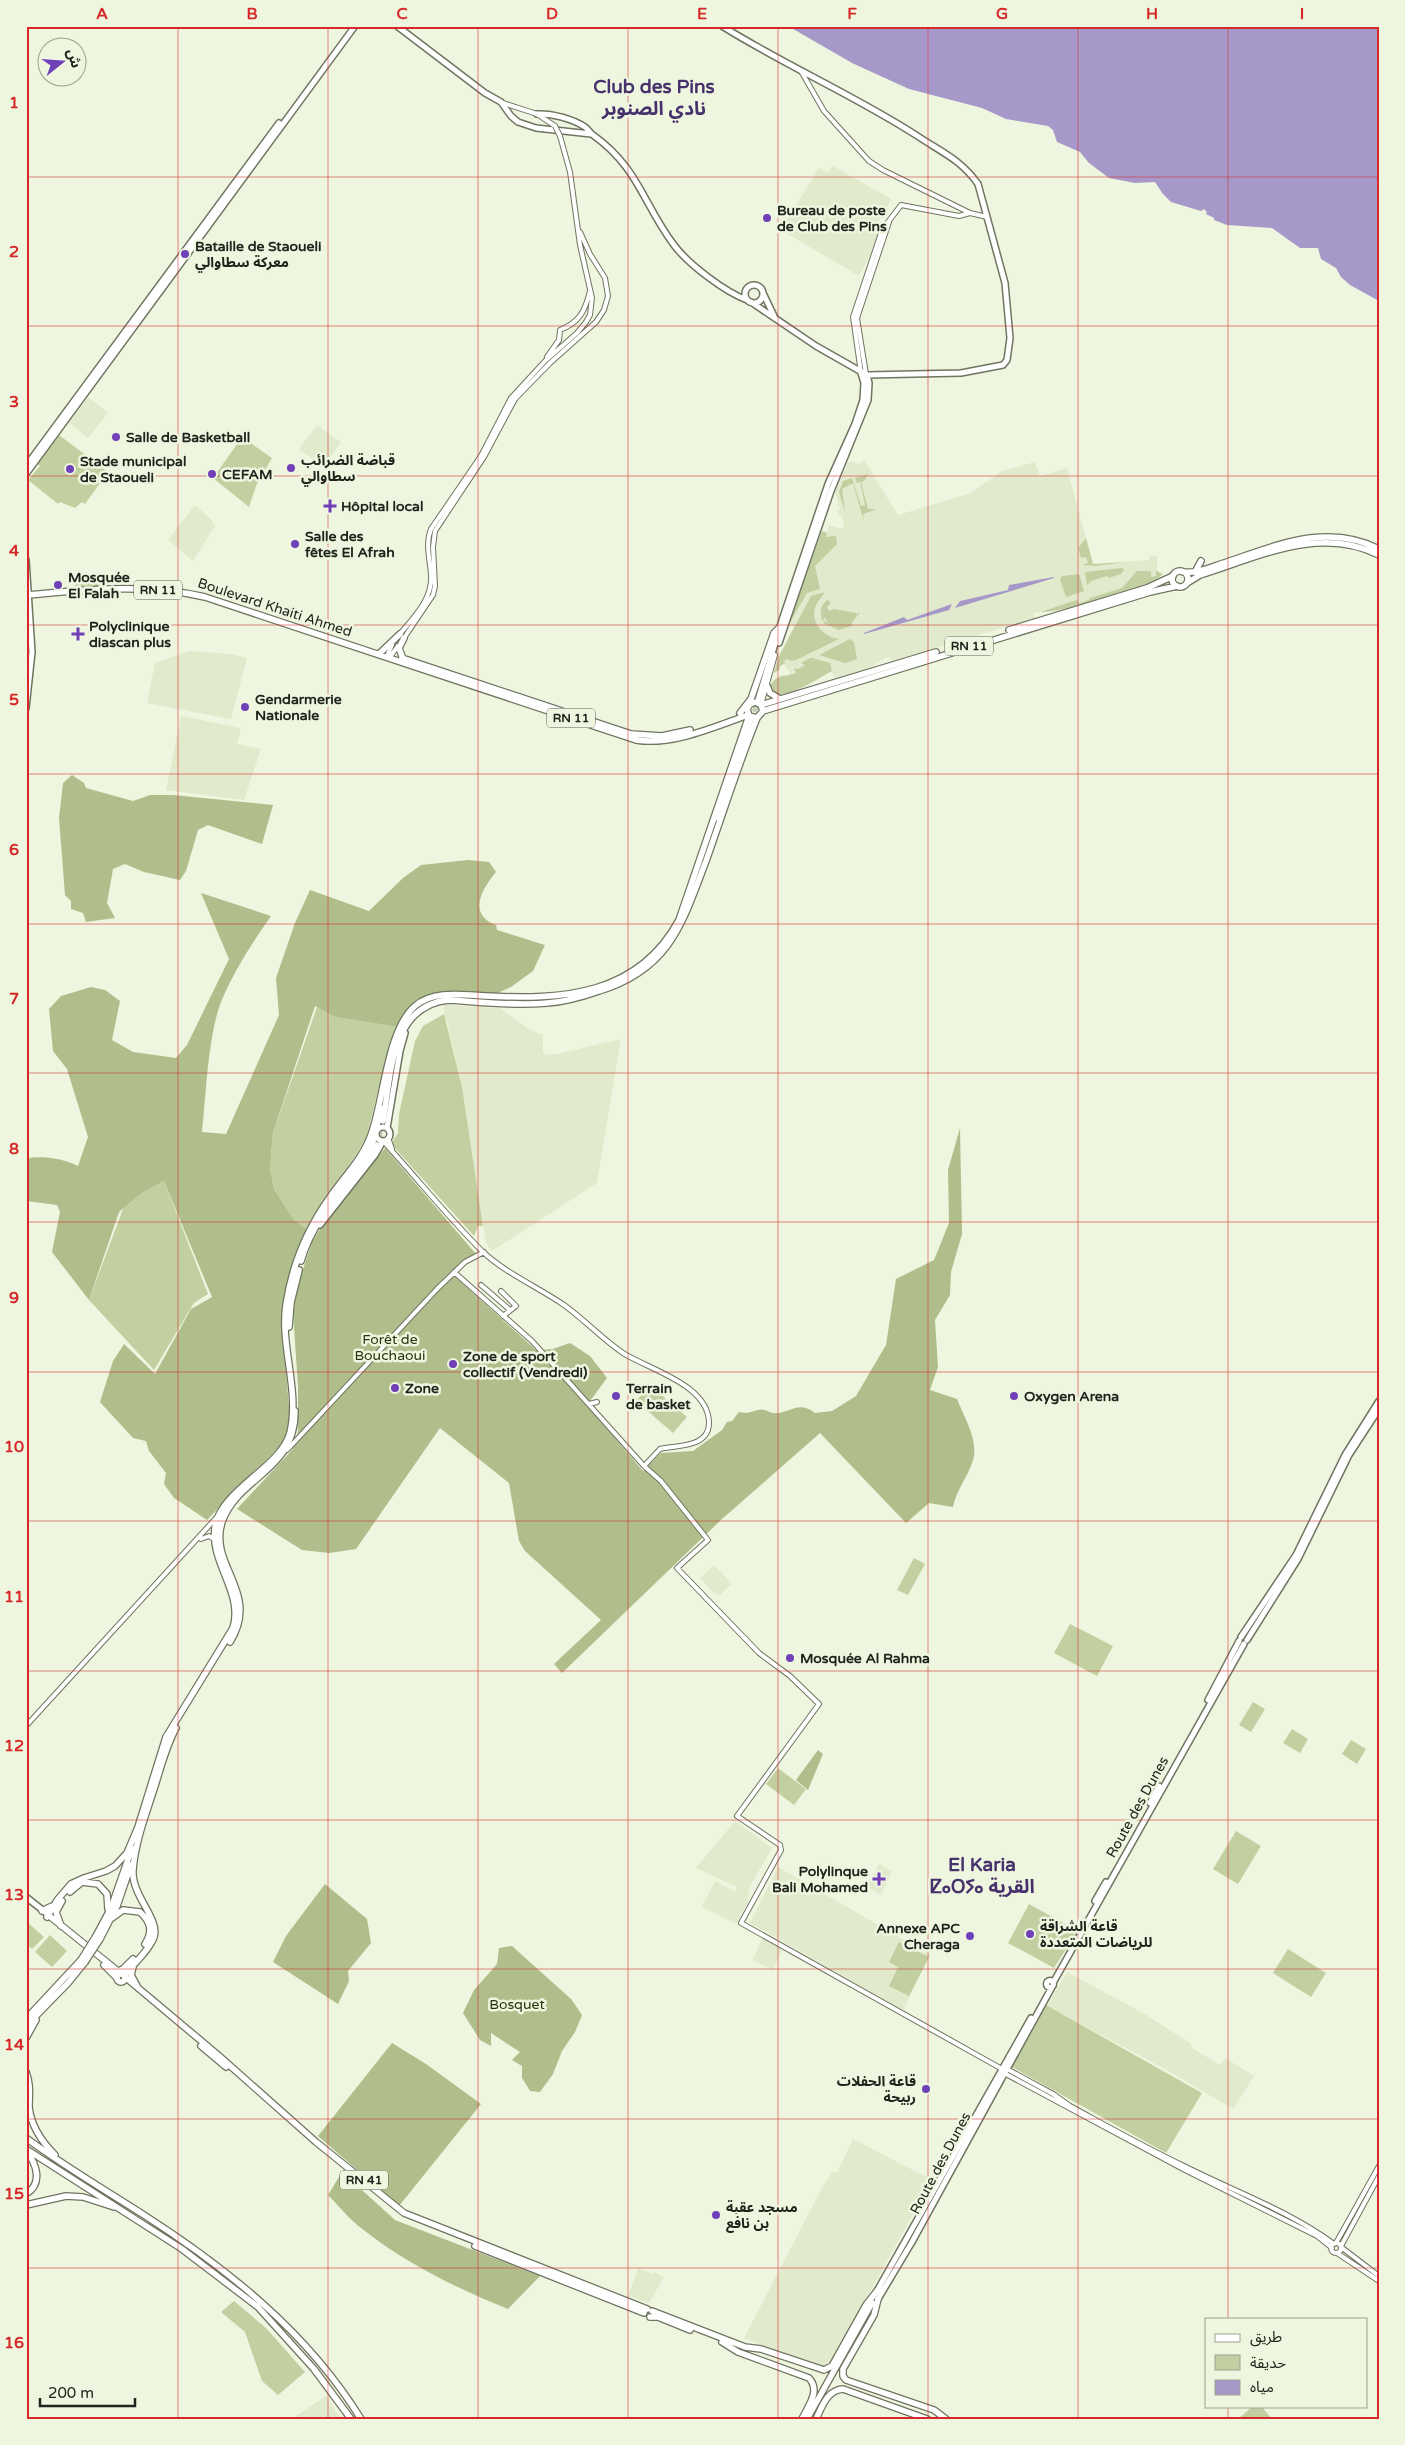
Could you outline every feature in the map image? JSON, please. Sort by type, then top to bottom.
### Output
[{"type":"highway","points":[[1379,549],[1344,537],[1311,537],[1195,572],[1177,572],[1173,576],[1173,582],[1177,586],[1183,586],[1200,575],[1312,542],[1343,543],[1359,546],[1379,555]]},
{"type":"highway","points":[[1195,572],[1201,561]]},
{"type":"highway","points":[[1183,572],[1187,577],[1187,583]]},
{"type":"highway","name":"RN 11","points":[[759,704],[1147,588],[1173,576]]},
{"type":"highway","name":"RN 11","points":[[759,704],[1150,592],[1177,586]]},
{"type":"highway","name":"Boulevard Khaiti Ahmed","points":[[27,594],[132,588],[187,592],[391,658]]},
{"type":"highway","points":[[740,713],[751,699],[774,633],[783,627]]},
{"type":"highway","points":[[379,654],[402,636]]},
{"type":"highway","points":[[402,636],[399,648],[403,659]]},
{"type":"highway","name":"RN 11","points":[[391,658],[403,659],[638,736],[662,736],[740,713],[751,716]]},
{"type":"highway","name":"RN 11","points":[[391,658],[636,740],[652,742],[676,738],[751,716]]},
{"type":"highway","points":[[767,686],[772,696],[780,699]]},
{"type":"highway","points":[[109,1918],[166,1737],[230,1636],[235,1622],[235,1600],[215,1540],[218,1516],[231,1499],[278,1452],[289,1434],[292,1391],[286,1306],[301,1248],[324,1205],[369,1141],[402,1022],[412,1009],[431,997],[453,994],[549,998],[609,983],[639,968],[664,944],[679,920],[718,820],[746,727],[759,704]]},
{"type":"highway","points":[[382,1121],[398,1043],[411,1016],[423,1007],[438,1001],[558,1002],[607,989],[639,974],[660,956],[680,928],[718,820],[751,716],[759,704]]},
{"type":"highway","points":[[736,719],[743,721],[746,727]]},
{"type":"highway","points":[[26,2026],[42,2011],[83,1961],[109,1918],[124,1889],[171,1736],[240,1623],[240,1600],[222,1547],[222,1523],[238,1498],[286,1451],[293,1438],[295,1423],[290,1311],[298,1274],[310,1237],[323,1214],[376,1145]]},
{"type":"highway","points":[[46,1914],[76,1881],[115,1866],[127,1853],[138,1827]]},
{"type":"highway","points":[[121,1976],[150,1944],[155,1933],[152,1920],[139,1898],[133,1881],[133,1869],[140,1834]]},
{"type":"highway","points":[[61,1926],[57,1916],[58,1902],[79,1884],[93,1882],[98,1884],[107,1894],[109,1918]]},
{"type":"highway","points":[[109,1918],[123,1910],[129,1909],[140,1912],[149,1922],[151,1929],[148,1939],[133,1963],[131,1975],[141,1992]]},
{"type":"highway","name":"RN 41","points":[[46,1914],[121,1976],[313,2144],[401,2215],[648,2312],[745,2347],[762,2349],[818,2369],[827,2369],[833,2363],[866,2305],[877,2291]]},
{"type":"highway","name":"RN 41","points":[[46,1914],[218,2054],[316,2142],[404,2213],[729,2345],[738,2352],[807,2376],[812,2380],[814,2394],[802,2419]]},
{"type":"highway","points":[[26,2019],[83,1961]]},
{"type":"highway","points":[[26,2038],[42,2011]]},
{"type":"highway","points":[[26,2072],[30,2081],[30,2107],[34,2126],[48,2148],[70,2168]]},
{"type":"highway","points":[[26,2087],[26,2094]]},
{"type":"highway","points":[[26,2138],[194,2249],[244,2287],[309,2350],[337,2383],[361,2419]]},
{"type":"highway","points":[[26,2150],[37,2168],[34,2185],[26,2194]]},
{"type":"highway","points":[[26,2150],[126,2212],[182,2250],[258,2307],[314,2369],[351,2419]]},
{"type":"highway","points":[[26,2205],[66,2196],[101,2202],[126,2212]]},
{"type":"highway","name":"Route des Dunes","points":[[863,2323],[877,2291]]},
{"type":"highway","points":[[878,2299],[874,2315],[843,2369],[843,2376],[846,2380],[934,2410],[945,2418]]},
{"type":"highway","name":"Route des Dunes","points":[[863,2323],[878,2299]]},
{"type":"highway","points":[[811,2419],[863,2323]]},
{"type":"highway","points":[[816,2419],[829,2394],[839,2389],[927,2419]]},
{"type":"highway","points":[[807,2419],[821,2399]]},
{"type":"main road","points":[[26,466],[206,220],[353,26]]},
{"type":"main road","points":[[26,474],[353,26]]},
{"type":"main road","points":[[398,26],[484,93],[500,102],[510,116],[536,128],[591,134]]},
{"type":"main road","points":[[537,114],[547,114],[580,124],[612,149],[630,170],[670,239],[683,256],[700,271],[864,374],[973,372],[1001,366],[1006,362],[1010,338],[1005,283],[978,184],[968,170],[953,157],[882,113],[765,53],[722,26]]},
{"type":"main road","points":[[749,301],[745,293],[751,285],[760,287],[774,316]]},
{"type":"main road","points":[[749,301],[760,300],[763,294]]},
{"type":"main road","points":[[759,704],[828,484],[858,416],[864,391],[864,374]]},
{"type":"main road","points":[[26,560],[32,652],[26,708]]},
{"type":"main road","points":[[310,1237],[375,1155],[390,1132],[387,1128],[401,1047],[411,1016]]},
{"type":"main road","points":[[324,1205],[366,1156],[374,1143],[397,1036]]},
{"type":"main road","points":[[376,1133],[381,1127],[387,1128]]},
{"type":"main road","points":[[376,1133],[385,1140]]},
{"type":"main road","name":"Route des Dunes","points":[[878,2299],[912,2242],[1004,2070],[1243,1641],[1296,1555],[1345,1455],[1379,1401]]},
{"type":"main road","name":"Route des Dunes","points":[[1243,1641],[1298,1559],[1349,1455],[1379,1408]]},
{"type":"main road","name":"RN 41","points":[[26,1899],[46,1914]]},
{"type":"main road","name":"Route des Dunes","points":[[877,2291],[1004,2070]]},
{"type":"street","points":[[801,71],[830,119],[862,155],[876,166],[970,213],[988,217]]},
{"type":"street","points":[[813,105],[817,100]]},
{"type":"street","points":[[391,658],[428,594],[432,577],[428,541],[431,529],[481,456],[511,398],[545,361],[586,322],[591,306],[590,289],[583,257],[570,172],[560,136],[555,126],[537,114],[500,102]]},
{"type":"street","points":[[864,374],[853,317],[882,230],[901,205],[959,216],[970,213]]},
{"type":"street","points":[[864,374],[857,318],[889,222]]},
{"type":"street","points":[[402,636],[433,595],[436,577],[433,548],[435,531],[484,457],[515,400],[550,363],[596,322],[604,310],[608,287],[605,278],[590,254],[578,223]]},
{"type":"street","points":[[876,245],[881,246]]},
{"type":"street","points":[[583,257],[590,254]]},
{"type":"street","points":[[545,361],[559,340],[560,330],[575,323],[586,310],[590,289]]},
{"type":"street","points":[[759,704],[767,686],[774,655]]},
{"type":"street","points":[[385,1140],[484,1252],[564,1305],[625,1354],[672,1378],[698,1395],[705,1403],[709,1426],[702,1438],[685,1446],[660,1449],[644,1466]]},
{"type":"street","points":[[286,1451],[454,1272],[465,1262],[484,1252]]},
{"type":"street","points":[[454,1272],[532,1341],[644,1466],[661,1482],[708,1540],[677,1568],[759,1653],[790,1676],[819,1704],[737,1816],[780,1845],[781,1850],[741,1923],[1186,2170],[1341,2247],[1379,2276]]},
{"type":"street","points":[[481,1285],[512,1311],[516,1306],[501,1291]]},
{"type":"street","points":[[502,1316],[509,1309]]},
{"type":"street","points":[[589,1404],[597,1402]]},
{"type":"street","points":[[26,1726],[218,1516]]},
{"type":"street","points":[[195,1543],[205,1536],[215,1540]]},
{"type":"street","points":[[1379,2166],[1334,2245],[1333,2252],[1338,2253],[1379,2282]]},
{"type":"street","points":[[1338,2253],[1379,2176]]},
{"type":"shaded area","points":[[833,166],[891,199],[879,221],[881,227],[872,252],[859,276],[788,234],[791,230],[784,225],[819,168],[828,173]]},
{"type":"shaded area","points":[[88,397],[108,413],[88,438],[69,423]]},
{"type":"shaded area","points":[[317,425],[341,442],[323,467],[299,449]]},
{"type":"shaded area","points":[[864,460],[898,515],[971,493],[1002,471],[1035,462],[1040,476],[1067,468],[1093,564],[1149,560],[1150,556],[1157,556],[1157,570],[1162,574],[1147,584],[1060,611],[1034,613],[1035,618],[892,661],[890,657],[885,658],[870,668],[835,678],[831,671],[796,690],[780,695],[771,684],[783,675],[785,677],[790,673],[784,664],[780,666],[779,670],[774,672],[778,658],[794,627],[789,624],[820,534],[826,535],[829,525],[842,529],[844,525],[841,515],[839,516],[837,510],[840,510],[835,492],[848,463],[853,461],[858,465]]},
{"type":"shaded area","points":[[195,505],[213,521],[212,523],[215,526],[193,561],[168,540]]},
{"type":"shaded area","points":[[189,651],[230,654],[247,658],[231,719],[147,703],[155,663]]},
{"type":"shaded area","points":[[181,716],[241,728],[237,744],[261,749],[244,800],[166,790]]},
{"type":"shaded area","points":[[444,1005],[500,1008],[530,1030],[543,1035],[543,1052],[546,1055],[621,1039],[597,1183],[492,1251],[486,1243],[462,1087],[447,1020],[445,1020]]},
{"type":"shaded area","points":[[714,1565],[732,1584],[720,1595],[717,1593],[716,1595],[700,1578]]},
{"type":"shaded area","points":[[735,1821],[772,1848],[748,1890],[750,1892],[747,1899],[749,1900],[736,1924],[702,1907],[715,1881],[736,1892],[737,1887],[696,1868]]},
{"type":"shaded area","name":"Polylinque Bali Mohamed","points":[[879,1864],[892,1871],[881,1895],[867,1887]]},
{"type":"shaded area","points":[[778,1867],[930,1955],[903,2010],[750,1923]]},
{"type":"shaded area","points":[[762,1938],[782,1950],[773,1970],[753,1960]]},
{"type":"shaded area","points":[[1067,1972],[1143,2013],[1190,2043],[1192,2048],[1220,2065],[1225,2058],[1254,2076],[1233,2109],[1163,2068],[1047,2006]]},
{"type":"shaded area","points":[[853,2139],[932,2180],[830,2364],[822,2368],[744,2338],[822,2188],[833,2171],[837,2173]]},
{"type":"shaded area","points":[[638,2268],[664,2277],[649,2303],[628,2296]]},
{"type":"shaded area","points":[[326,2396],[341,2419],[298,2419],[296,2416]]},
{"type":"green space","name":"Stade municipal de Staoueli","points":[[59,435],[108,472],[85,504],[82,502],[75,508],[60,502],[58,504],[28,480],[40,466],[37,464]]},
{"type":"green space","points":[[242,437],[272,458],[256,486],[249,507],[213,478]]},
{"type":"green space","points":[[868,474],[864,481],[861,482],[868,509],[877,509],[863,514],[864,522],[853,483],[842,489],[845,512],[839,492],[843,481],[852,478],[861,506],[865,505],[860,482],[857,483],[855,478]]},
{"type":"green space","points":[[822,531],[827,533],[826,537],[836,536],[837,544],[815,566],[820,589],[807,593],[789,624]]},
{"type":"green space","points":[[1086,538],[1093,564],[1127,562],[1094,566],[1083,565],[1088,563],[1086,557],[1081,558],[1078,548]]},
{"type":"green space","points":[[1122,568],[1124,570],[1121,574],[1091,581],[1087,585],[1085,572]]},
{"type":"green space","points":[[1137,571],[1151,571],[1151,577],[1156,576],[1156,571],[1163,574],[1141,586],[1105,599],[1041,612],[1076,600],[1080,603],[1122,588]]},
{"type":"green space","points":[[1079,574],[1084,591],[1066,597],[1060,579],[1062,576]]},
{"type":"green space","points":[[98,575],[98,587],[75,588],[74,576]]},
{"type":"green space","points":[[825,592],[816,605],[814,617],[823,632],[839,639],[796,660],[790,661],[788,659],[784,661],[785,663],[774,673],[778,658],[811,596]]},
{"type":"green space","points":[[828,600],[831,603],[827,607],[829,611],[834,609],[856,613],[856,617],[857,613],[860,613],[852,622],[852,626],[839,630],[823,623],[825,621],[829,624],[824,617],[823,609],[824,620],[822,621],[821,615],[822,606]]},
{"type":"green space","points":[[850,639],[854,642],[857,659],[845,663],[819,655]]},
{"type":"green space","points":[[810,658],[816,658],[809,663],[816,659],[830,663],[832,671],[786,694],[772,692],[770,687],[775,679],[796,673],[794,668],[798,669],[805,665],[801,663]]},
{"type":"green space","points":[[72,775],[84,783],[86,788],[133,801],[150,795],[173,795],[273,805],[262,844],[208,825],[198,830],[186,871],[180,880],[144,872],[125,864],[113,869],[107,903],[115,918],[86,922],[83,913],[71,909],[71,901],[65,895],[59,818],[63,783]]},
{"type":"green space","points":[[468,860],[489,862],[496,872],[482,893],[480,901],[482,914],[487,920],[496,925],[497,930],[545,945],[533,971],[511,987],[491,996],[441,993],[420,998],[409,1009],[398,1027],[335,1017],[315,1006],[273,1133],[270,1168],[274,1189],[294,1220],[307,1229],[296,1252],[285,1296],[282,1322],[290,1420],[289,1432],[282,1444],[207,1520],[174,1498],[164,1484],[166,1473],[149,1451],[146,1441],[133,1438],[100,1402],[113,1361],[124,1344],[155,1374],[191,1309],[212,1297],[164,1181],[142,1193],[119,1212],[89,1300],[52,1252],[60,1212],[57,1205],[26,1201],[26,1158],[53,1158],[78,1166],[88,1137],[67,1069],[53,1051],[49,1009],[61,996],[91,987],[105,990],[120,1001],[112,1040],[133,1052],[176,1058],[187,1045],[229,959],[201,893],[271,916],[250,947],[232,979],[221,1002],[213,1031],[202,1132],[226,1134],[279,1015],[276,978],[295,923],[310,890],[369,911],[403,878],[421,865]]},
{"type":"green space","points":[[317,1007],[335,1017],[398,1027],[390,1042],[366,1139],[338,1182],[327,1194],[307,1229],[294,1220],[274,1189],[270,1168],[273,1133]]},
{"type":"green space","points":[[444,1014],[462,1087],[483,1226],[478,1226],[474,1236],[393,1146],[392,1142],[398,1133],[399,1114],[415,1041],[423,1026]]},
{"type":"green space","name":"Forêt de Bouchaoui","points":[[960,1128],[962,1234],[951,1272],[950,1295],[935,1320],[938,1367],[930,1390],[957,1399],[970,1429],[974,1445],[973,1460],[953,1507],[929,1503],[906,1523],[820,1433],[722,1519],[562,1673],[554,1664],[601,1620],[525,1551],[519,1541],[509,1483],[440,1428],[356,1549],[329,1553],[302,1550],[237,1509],[292,1450],[298,1432],[298,1386],[293,1313],[298,1284],[312,1242],[321,1227],[385,1148],[476,1254],[464,1260],[451,1273],[536,1350],[553,1349],[570,1343],[590,1356],[607,1378],[587,1405],[643,1471],[661,1453],[693,1451],[722,1430],[727,1422],[732,1421],[739,1412],[747,1413],[762,1409],[779,1413],[798,1407],[809,1409],[815,1413],[832,1411],[856,1396],[886,1345],[896,1279],[934,1260],[949,1223],[948,1170]]},
{"type":"green space","points":[[164,1181],[208,1294],[194,1303],[154,1370],[89,1300],[123,1209],[142,1193]]},
{"type":"green space","points":[[650,1385],[687,1417],[673,1433],[636,1401]]},
{"type":"green space","points":[[914,1558],[925,1564],[908,1595],[897,1590]]},
{"type":"green space","points":[[1070,1624],[1113,1646],[1097,1676],[1054,1653]]},
{"type":"green space","points":[[1253,1702],[1265,1709],[1251,1732],[1239,1725]]},
{"type":"green space","points":[[1292,1729],[1308,1739],[1300,1753],[1283,1743]]},
{"type":"green space","points":[[1351,1740],[1366,1749],[1357,1764],[1342,1754]]},
{"type":"green space","points":[[818,1750],[823,1754],[808,1790],[796,1780]]},
{"type":"green space","points":[[778,1768],[806,1789],[794,1805],[766,1784]]},
{"type":"green space","points":[[1236,1831],[1261,1846],[1238,1884],[1213,1869]]},
{"type":"green space","points":[[325,1884],[367,1919],[371,1943],[348,1971],[349,1981],[338,2004],[273,1962],[286,1936]]},
{"type":"green space","points":[[1029,1904],[1078,1931],[1054,1968],[1008,1943]]},
{"type":"green space","points":[[26,1921],[44,1937],[32,1949],[26,1943]]},
{"type":"green space","points":[[50,1935],[67,1951],[52,1967],[35,1952]]},
{"type":"green space","points":[[899,1942],[929,1957],[909,1996],[889,1986],[898,1967],[889,1962]]},
{"type":"green space","name":"Bosquet","points":[[512,1946],[571,1999],[582,2015],[575,2032],[562,2051],[553,2074],[540,2092],[530,2091],[522,2078],[522,2066],[512,2060],[520,2052],[491,2033],[491,2046],[480,2040],[463,2013],[474,1990],[497,1964],[499,1948]]},
{"type":"green space","points":[[1288,1949],[1326,1973],[1311,1997],[1273,1973]]},
{"type":"green space","points":[[1046,2005],[1202,2093],[1166,2153],[1012,2067]]},
{"type":"green space","points":[[392,2043],[426,2064],[481,2104],[399,2206],[318,2136]]},
{"type":"green space","points":[[342,2172],[395,2220],[540,2276],[508,2309],[432,2274],[378,2241],[348,2217],[328,2195]]},
{"type":"green space","points":[[234,2301],[266,2328],[305,2372],[278,2395],[262,2381],[245,2332],[221,2312]]},
{"type":"green space","points":[[1251,2408],[1263,2408],[1272,2419],[1238,2419]]},
{"type":"water","points":[[788,26],[1379,26],[1379,301],[1350,285],[1341,277],[1336,268],[1321,259],[1318,248],[1300,248],[1272,228],[1227,225],[1214,220],[1214,218],[1206,214],[1207,212],[1204,209],[1201,211],[1171,202],[1155,182],[1135,183],[1109,178],[1089,163],[1080,152],[1057,142],[1053,130],[1048,126],[1006,119],[982,108],[909,89],[852,63]]},
{"type":"water","points":[[1054,577],[955,608],[960,601],[1008,590],[1009,585]]},
{"type":"water","points":[[952,604],[949,610],[864,634],[904,617],[907,620]]},
{"type":"tunnel","points":[[752,719],[758,701]]},
{"type":"tunnel","points":[[377,1145],[383,1121]]},
{"type":"place","name":"Bureau de poste de Club des Pins","points":[[767,218]]},
{"type":"place","name":"Bataille de Staoueli معركة سطاوالي","points":[[185,254]]},
{"type":"place","name":"Salle de Basketball","points":[[116,437]]},
{"type":"place","name":"قباضة الضرائب سطاوالي","points":[[291,468]]},
{"type":"place","name":"Stade municipal de Staoueli","points":[[70,469]]},
{"type":"place","name":"CEFAM","points":[[212,474]]},
{"type":"place","name":"Hôpital local","points":[[330,506]]},
{"type":"place","name":"Salle des fêtes El Afrah","points":[[295,544]]},
{"type":"place","name":"Mosquée El Falah","points":[[58,585]]},
{"type":"place","name":"Polyclinique diascan plus","points":[[78,634]]},
{"type":"place","name":"Gendarmerie Nationale","points":[[245,707]]},
{"type":"place","name":"Zone de sport collectif (Vendredi)","points":[[453,1364]]},
{"type":"place","name":"Zone","points":[[395,1388]]},
{"type":"place","name":"Terrain de basket","points":[[616,1396]]},
{"type":"place","name":"Oxygen Arena","points":[[1014,1396]]},
{"type":"place","name":"Mosquée Al Rahma","points":[[790,1658]]},
{"type":"place","name":"Polylinque Bali Mohamed","points":[[879,1879]]},
{"type":"place","name":"قاعة الشراقة للرياضات المتعددة","points":[[1030,1934]]},
{"type":"place","name":"Annexe APC Cheraga","points":[[970,1936]]},
{"type":"place","name":"قاعة الحفلات ربيحة","points":[[926,2089]]},
{"type":"place","name":"مسجد عقبة بن نافع","points":[[716,2215]]},
{"type":"district","name":"Club des Pins نادي الصنوبر","points":[[654,97]]},
{"type":"district","name":"El Karia ⵇⴰⵔⵢⴰ القرية","points":[[982,1875]]}]
